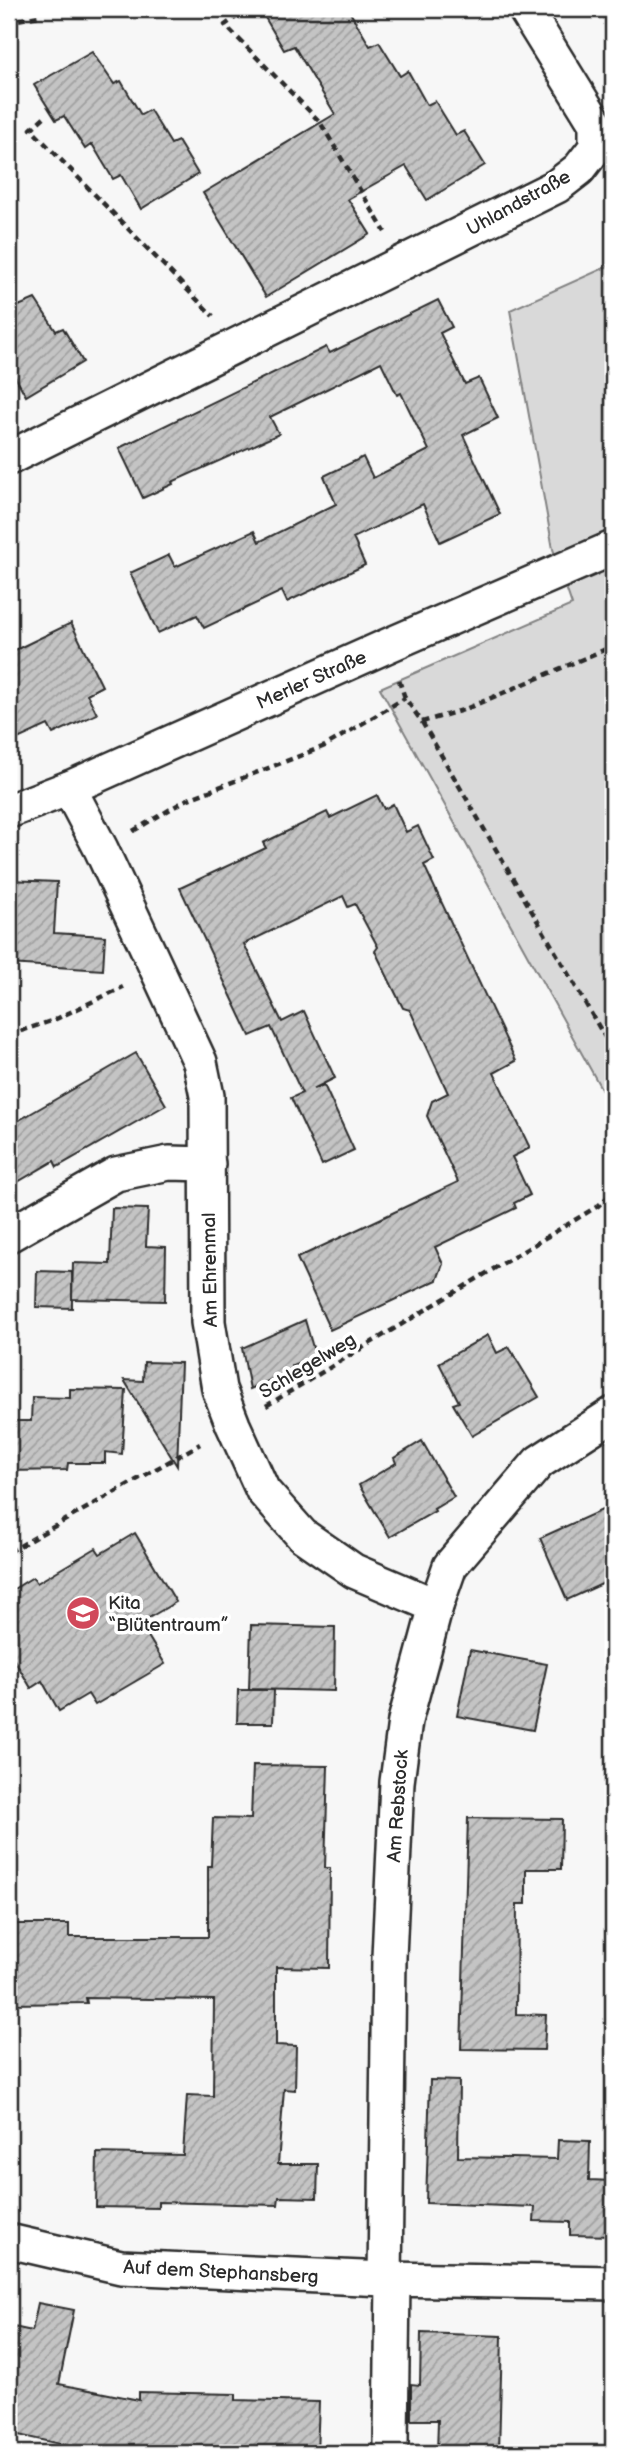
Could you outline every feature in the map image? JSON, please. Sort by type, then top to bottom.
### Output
[{"type":"street","name":"Uhlandstraße","points":[[9,458],[241,345],[556,186],[579,169],[596,147],[596,124],[525,9]]},
{"type":"street","name":"Merler Straße","points":[[9,811],[69,788],[613,548]]},
{"type":"street","name":"Am Ehrenmal","points":[[69,788],[159,970],[200,1062],[207,1096],[208,1322],[219,1389],[233,1425],[263,1491],[302,1535],[354,1571],[436,1606]]},
{"type":"street","points":[[9,1235],[116,1174],[169,1163],[208,1164]]},
{"type":"street","name":"Am Rebstock","points":[[389,2279],[389,1956],[397,1782],[405,1721],[436,1606],[450,1566],[538,1462],[613,1414]]},
{"type":"street","name":"Auf dem Stephansberg","points":[[9,2241],[121,2267],[389,2279],[613,2283]]},
{"type":"street","points":[[389,2279],[391,2443]]},
{"type":"path","points":[[239,15],[225,25],[320,122],[404,262]]},
{"type":"path","points":[[9,17],[12,21],[39,16]]},
{"type":"path","points":[[44,117],[31,129],[241,345]]},
{"type":"path","points":[[388,645],[405,698],[422,722],[613,1051]]},
{"type":"path","points":[[422,722],[463,710],[613,646]]},
{"type":"path","points":[[101,849],[186,800],[325,746],[405,698]]},
{"type":"path","points":[[9,1035],[54,1020],[159,970]]},
{"type":"path","name":"Schlegelweg","points":[[9,1552],[233,1425],[598,1206],[613,1192]]},
{"type":"shaded area","points":[[613,264],[613,1110],[380,688],[572,605],[553,549],[510,310]]},
{"type":"building","points":[[260,9],[348,9],[370,46],[379,42],[400,76],[408,71],[427,105],[435,101],[456,135],[464,131],[485,165],[427,200],[406,166],[348,199],[370,234],[266,297],[203,193],[335,114],[294,46],[284,50]]},
{"type":"building","points":[[92,52],[114,84],[121,81],[141,115],[150,110],[171,144],[178,141],[198,174],[141,209],[121,175],[113,179],[92,144],[85,149],[64,116],[56,120],[34,85]]},
{"type":"building","points":[[35,299],[56,331],[63,328],[83,362],[26,396],[9,366],[9,310]]},
{"type":"building","points":[[438,300],[452,327],[440,333],[465,384],[479,378],[498,418],[463,435],[500,514],[440,542],[423,504],[353,538],[365,565],[287,602],[282,591],[204,628],[197,615],[158,633],[130,573],[169,555],[175,567],[254,531],[259,542],[336,504],[324,476],[363,457],[373,478],[429,450],[401,393],[397,395],[381,362],[270,417],[279,434],[172,482],[173,484],[143,498],[119,448],[326,347],[330,353]]},
{"type":"building","points":[[71,623],[102,686],[87,694],[97,714],[53,734],[48,725],[9,743],[9,653]]},
{"type":"building","points":[[377,795],[384,809],[393,804],[406,832],[418,826],[434,860],[424,865],[516,1061],[494,1073],[530,1148],[512,1157],[530,1195],[514,1203],[516,1208],[435,1247],[443,1264],[437,1280],[330,1330],[297,1258],[458,1182],[427,1116],[432,1101],[448,1093],[410,1010],[403,1008],[394,990],[375,951],[378,947],[355,904],[348,907],[343,896],[244,944],[282,1022],[304,1011],[335,1078],[313,1089],[324,1085],[354,1150],[322,1165],[291,1098],[302,1093],[271,1027],[250,1036],[180,888],[266,848],[263,843],[327,812],[330,818]]},
{"type":"building","points":[[9,880],[57,882],[54,933],[105,936],[103,970],[9,964]]},
{"type":"building","points":[[136,1053],[166,1105],[57,1167],[54,1161],[9,1187],[9,1126]]},
{"type":"building","points":[[112,1208],[148,1209],[146,1246],[166,1247],[165,1301],[72,1299],[73,1263],[110,1264]]},
{"type":"building","points":[[37,1271],[72,1272],[72,1308],[36,1307]]},
{"type":"building","points":[[305,1320],[316,1358],[292,1366],[294,1370],[250,1389],[242,1348]]},
{"type":"building","points":[[488,1335],[497,1353],[509,1347],[539,1397],[472,1436],[453,1404],[459,1402],[439,1363]]},
{"type":"building","points":[[144,1362],[181,1363],[177,1466],[124,1380],[143,1381]]},
{"type":"building","points":[[70,1389],[126,1390],[122,1454],[105,1452],[105,1463],[68,1463],[67,1470],[9,1471],[9,1421],[31,1421],[32,1397],[70,1398]]},
{"type":"building","points":[[422,1441],[454,1497],[390,1537],[359,1485],[396,1463],[394,1458]]},
{"type":"building","points":[[613,1505],[613,1579],[567,1600],[540,1538]]},
{"type":"building","name":"Kita “Blütentraum”","points":[[135,1533],[176,1602],[140,1623],[165,1664],[95,1705],[88,1694],[59,1711],[42,1681],[31,1688],[9,1651],[9,1592],[33,1577],[37,1583],[96,1548],[100,1554]]},
{"type":"building","points":[[251,1625],[335,1627],[334,1691],[249,1689]]},
{"type":"building","points":[[470,1650],[547,1664],[533,1730],[457,1716]]},
{"type":"building","points":[[238,1690],[274,1690],[273,1723],[237,1723]]},
{"type":"building","points":[[253,1765],[328,1766],[325,1868],[330,1868],[329,1968],[276,1967],[276,2045],[296,2046],[295,2090],[284,2089],[278,2164],[318,2164],[317,2198],[279,2197],[278,2205],[158,2202],[158,2208],[96,2207],[97,2153],[183,2155],[187,2095],[213,2096],[214,2000],[86,1998],[87,2003],[9,2004],[9,1924],[69,1924],[69,1937],[208,1937],[208,1866],[211,1866],[213,1818],[251,1819]]},
{"type":"building","points":[[468,1818],[562,1819],[561,1869],[526,1869],[526,1904],[517,1904],[516,2014],[546,2015],[544,2050],[461,2049]]},
{"type":"building","points":[[430,2080],[459,2081],[458,2157],[557,2159],[558,2140],[590,2141],[589,2180],[613,2181],[613,2236],[570,2235],[570,2222],[534,2221],[535,2207],[426,2203]]},
{"type":"building","points":[[38,2303],[74,2310],[59,2384],[139,2400],[139,2392],[236,2394],[236,2400],[319,2402],[317,2453],[92,2451],[9,2433],[9,2326],[32,2331]]},
{"type":"building","points":[[421,2333],[502,2336],[499,2453],[437,2453],[438,2420],[411,2420],[411,2384],[420,2385]]},
{"type":"place","name":"Kita “Blütentraum”","points":[[83,1613]]}]
